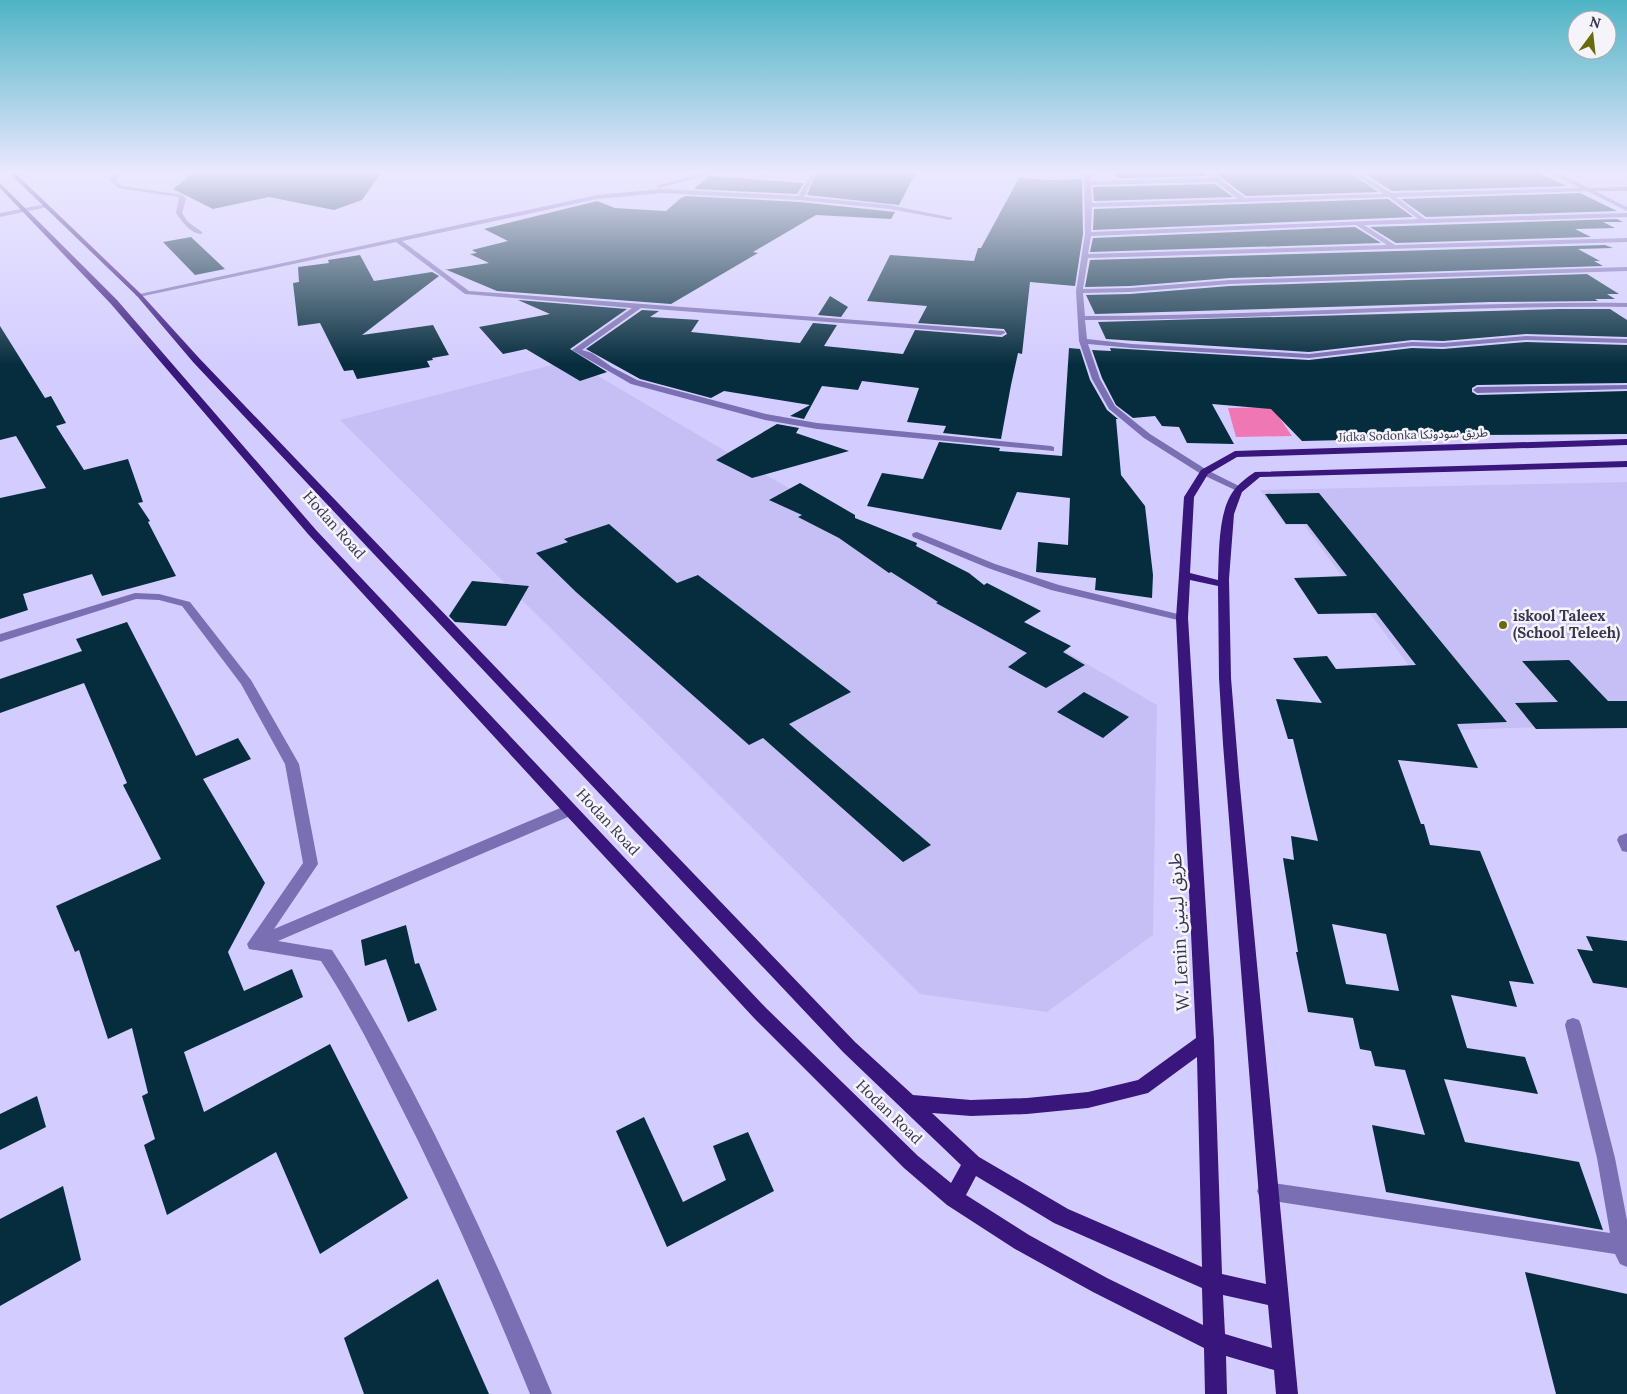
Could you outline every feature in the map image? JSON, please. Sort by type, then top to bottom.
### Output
[{"type":"main road","name":"Hodan Road","points":[[50,235],[114,302],[312,532],[570,810],[760,1013],[911,1162],[954,1198],[1022,1242],[1100,1285],[1214,1342],[1283,1362]]},
{"type":"main road","name":"Hodan Road","points":[[76,235],[139,295],[196,360],[849,1047],[972,1163],[1061,1216],[1212,1282],[1277,1297]]},
{"type":"main road","name":"Jidka Sodonka طريق سودونكا","points":[[1204,472],[1235,454],[1626,442]]},
{"type":"main road","points":[[1286,1394],[1267,1191],[1250,967],[1230,780],[1224,670],[1222,584],[1229,512],[1238,488],[1258,474],[1627,464]]},
{"type":"main road","name":"W. Lenin طريق لينين","points":[[1204,472],[1189,497],[1182,618],[1205,1041],[1216,1394]]},
{"type":"main road","points":[[1184,575],[1222,584]]},
{"type":"main road","points":[[908,1103],[972,1108],[1027,1106],[1088,1100],[1142,1087],[1205,1041]]},
{"type":"main road","points":[[954,1198],[972,1163]]},
{"type":"street","points":[[139,295],[426,235]]},
{"type":"street","points":[[1088,235],[1079,291],[1083,341],[1096,379],[1112,407],[1147,436],[1204,472],[1238,488]]},
{"type":"street","points":[[1375,235],[1394,247]]},
{"type":"street","points":[[1084,256],[1627,240]]},
{"type":"street","points":[[399,241],[467,294],[1001,333]]},
{"type":"street","points":[[1079,291],[1130,290],[1230,282],[1627,269]]},
{"type":"street","points":[[1081,318],[1185,318],[1533,304],[1627,305]]},
{"type":"street","points":[[639,306],[576,350],[589,355],[609,369],[634,382],[765,417],[817,426],[1051,448]]},
{"type":"street","points":[[1083,341],[1132,346],[1309,356],[1412,344],[1443,345],[1526,338],[1627,341]]},
{"type":"street","points":[[1477,390],[1627,387]]},
{"type":"street","points":[[917,535],[982,563],[1038,582],[1094,598],[1182,618]]},
{"type":"street","points":[[0,638],[135,596],[159,597],[186,604],[211,634],[247,683],[292,764],[311,864],[255,944]]},
{"type":"street","points":[[255,944],[570,810]]},
{"type":"street","points":[[1627,838],[1624,840],[1627,847]]},
{"type":"street","points":[[255,944],[326,955],[347,986],[424,1131],[496,1284],[541,1394]]},
{"type":"street","points":[[1267,1191],[1625,1250],[1606,1158],[1573,1025]]},
{"type":"shaded area","points":[[571,360],[1157,705],[1153,935],[1047,1012],[920,994],[340,420]]},
{"type":"shaded area","points":[[1272,407],[1292,436],[1236,437],[1228,408]]},
{"type":"shaded area","name":"iskool Taleex (School Teleeh)","points":[[1627,482],[1627,724],[1457,730],[1304,525],[1285,525],[1260,490]]},
{"type":"building","points":[[496,235],[782,235],[753,252],[758,253],[671,304],[497,291],[444,270],[489,263],[470,254],[477,253],[472,250],[508,241]]},
{"type":"building","points":[[988,235],[1083,235],[1075,286],[1030,282],[1022,354],[1018,353],[1001,439],[943,433],[946,426],[907,422],[919,388],[862,381],[858,390],[822,386],[804,419],[790,416],[810,405],[724,391],[711,398],[640,379],[586,349],[642,310],[659,311],[650,317],[699,320],[691,332],[800,343],[813,323],[837,325],[824,346],[903,354],[915,330],[1002,337],[1007,334],[1004,329],[918,323],[927,306],[867,301],[890,255],[974,261],[978,248],[981,248]]},
{"type":"building","points":[[1163,235],[1368,235],[1381,243],[1090,252],[1093,238]]},
{"type":"building","points":[[1383,235],[1587,235],[1591,237],[1396,243]]},
{"type":"building","points":[[191,237],[225,269],[195,275],[163,242]]},
{"type":"building","points":[[1605,245],[1613,248],[1578,249],[1600,261],[1594,261],[1603,266],[1230,278],[1130,286],[1085,287],[1090,260]]},
{"type":"building","points":[[360,255],[374,281],[432,272],[439,276],[362,335],[433,325],[449,355],[432,358],[433,360],[427,361],[430,367],[357,379],[353,370],[344,371],[320,323],[298,326],[293,283],[299,282],[298,267],[329,263],[328,260]]},
{"type":"building","points":[[1587,274],[1619,294],[1607,294],[1615,299],[1595,299],[1598,301],[1491,302],[1095,314],[1086,295],[1130,294],[1230,286]]},
{"type":"building","points":[[830,296],[848,307],[841,317],[818,315]]},
{"type":"building","points":[[518,300],[627,309],[570,349],[607,372],[580,381],[526,349],[503,354],[479,327],[550,314]]},
{"type":"building","points":[[1610,309],[1627,320],[1627,337],[1526,334],[1443,341],[1412,340],[1309,352],[1106,339],[1098,322]]},
{"type":"building","points":[[0,326],[45,398],[51,396],[66,423],[56,426],[84,470],[128,459],[143,502],[138,503],[150,521],[148,522],[176,576],[102,596],[92,574],[23,594],[28,610],[0,619],[0,498],[46,488],[16,436],[0,440]]},
{"type":"building","points":[[1526,342],[1627,345],[1627,383],[1477,385],[1472,388],[1472,392],[1477,395],[1627,391],[1627,434],[1466,435],[1469,438],[1390,437],[1391,439],[1302,441],[1271,409],[1212,404],[1234,444],[1187,443],[1179,427],[1162,426],[1155,416],[1133,418],[1116,405],[1102,378],[1092,350],[1111,351],[1110,348],[1309,360],[1412,348],[1443,349]]},
{"type":"building","points":[[1069,348],[1080,349],[1090,380],[1107,410],[1118,419],[1116,419],[1121,475],[1145,506],[1153,575],[1152,598],[1095,590],[1096,578],[1036,572],[1038,542],[1068,545],[1070,498],[1017,492],[1001,530],[867,506],[882,473],[923,479],[939,442],[1000,448],[999,451],[1062,456]]},
{"type":"building","points":[[777,424],[799,428],[796,433],[849,451],[752,478],[716,460]]},
{"type":"building","points":[[800,483],[855,515],[855,518],[917,543],[916,546],[969,573],[984,585],[987,583],[1041,611],[1024,622],[1071,646],[1063,652],[1085,665],[1046,688],[1008,667],[1027,653],[936,603],[938,602],[891,572],[889,573],[839,538],[798,517],[802,515],[769,500]]},
{"type":"building","points":[[1319,493],[1507,722],[1457,724],[1478,768],[1398,760],[1421,824],[1424,824],[1430,845],[1480,851],[1534,984],[1509,981],[1517,1007],[1451,995],[1467,1048],[1525,1057],[1538,1094],[1444,1079],[1465,1142],[1579,1162],[1603,1230],[1386,1192],[1372,1125],[1425,1135],[1405,1070],[1375,1066],[1371,1051],[1360,1049],[1353,1018],[1308,1012],[1296,952],[1298,952],[1283,858],[1294,860],[1291,836],[1318,841],[1293,739],[1288,739],[1276,699],[1322,703],[1293,658],[1327,656],[1336,669],[1416,665],[1376,613],[1318,614],[1294,578],[1347,576],[1307,524],[1286,524],[1265,494]],"holes":[[[1332,924],[1386,934],[1399,991],[1346,984]]]},
{"type":"building","points":[[609,524],[677,583],[698,575],[851,692],[789,724],[931,845],[903,862],[763,738],[749,745],[576,592],[536,553],[568,542],[564,539]]},
{"type":"building","points":[[472,581],[529,586],[506,626],[455,622],[449,616]]},
{"type":"building","points":[[127,622],[196,756],[238,738],[251,759],[203,779],[265,883],[228,952],[244,991],[292,969],[303,997],[184,1052],[204,1112],[330,1044],[408,1198],[320,1254],[276,1152],[167,1215],[144,1145],[155,1139],[142,1096],[148,1093],[132,1028],[108,1039],[79,950],[75,952],[56,906],[161,859],[123,785],[127,783],[84,683],[0,713],[0,679],[82,651],[76,639]]},
{"type":"building","points":[[1569,660],[1608,701],[1627,701],[1627,728],[1536,729],[1515,703],[1558,702],[1522,661]]},
{"type":"building","points":[[1084,692],[1129,717],[1103,738],[1057,712]]},
{"type":"building","points":[[406,925],[415,964],[419,963],[437,1010],[408,1022],[386,959],[365,966],[361,940]]},
{"type":"building","points":[[1586,936],[1627,941],[1627,988],[1593,983],[1577,949],[1593,951]]},
{"type":"building","points":[[37,1096],[46,1127],[0,1150],[0,1114]]},
{"type":"building","points":[[644,1117],[683,1202],[726,1180],[713,1146],[748,1132],[774,1191],[667,1247],[616,1131]]},
{"type":"building","points":[[63,1186],[81,1260],[0,1306],[0,1219]]},
{"type":"building","points":[[1525,1272],[1627,1294],[1627,1394],[1556,1394]]},
{"type":"building","points":[[438,1279],[489,1394],[364,1394],[344,1338]]},
{"type":"place","name":"iskool Taleex (School Teleeh)","points":[[1503,625]]}]
